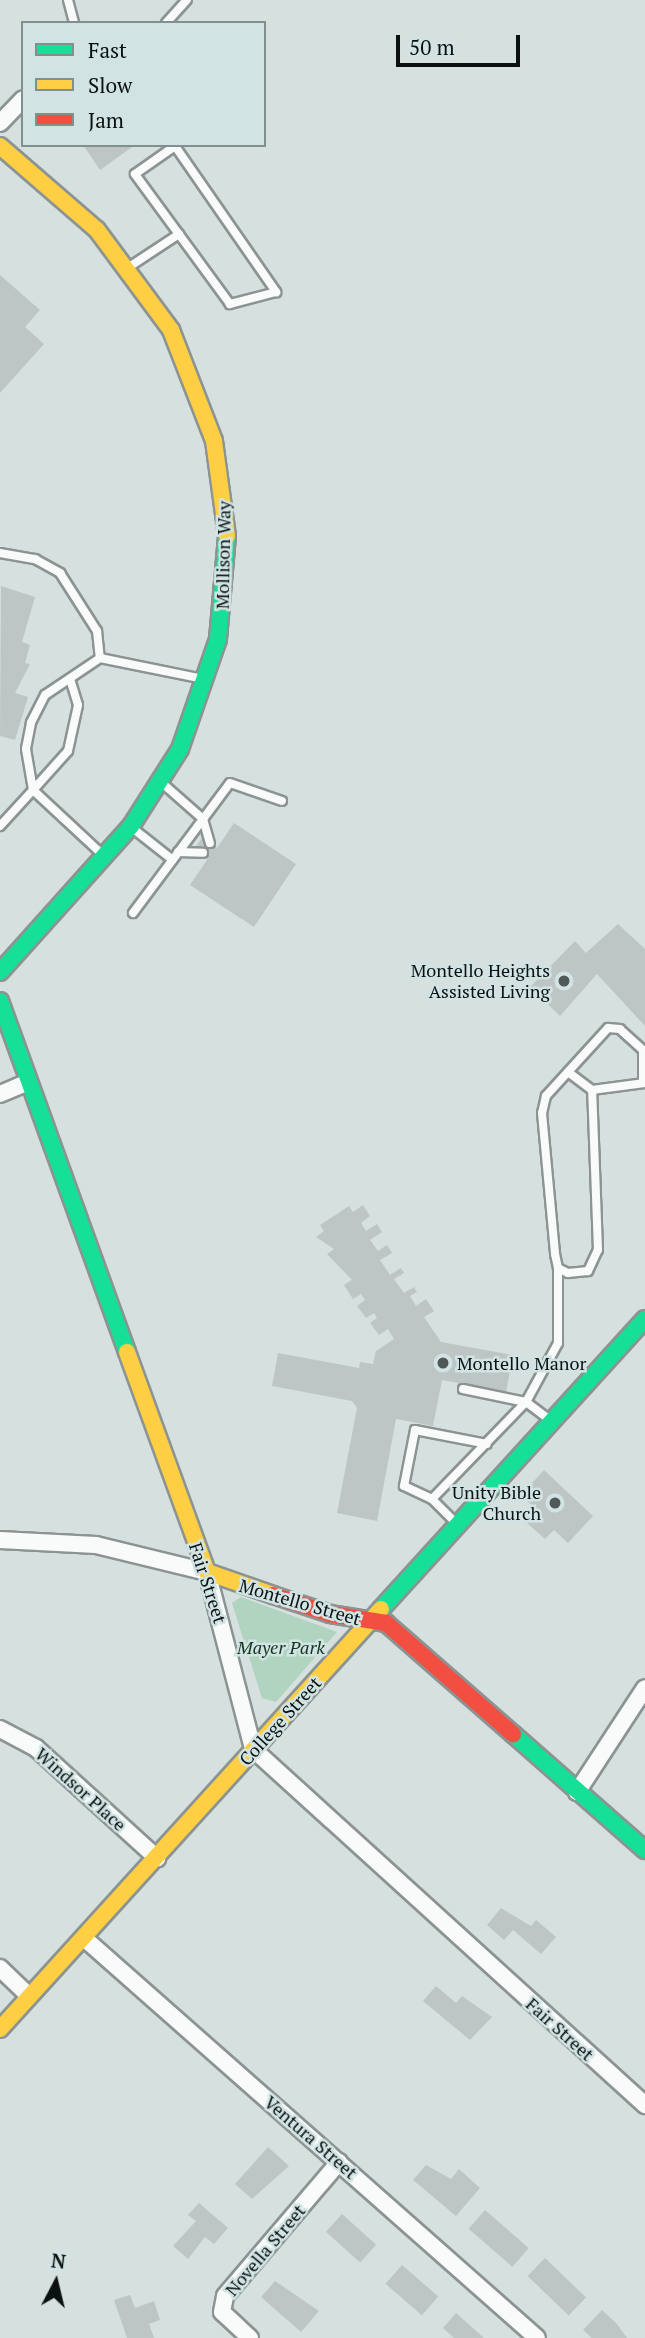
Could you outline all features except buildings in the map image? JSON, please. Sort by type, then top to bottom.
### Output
[{"type":"main road","name":"Mollison Way","points":[[0,972],[105,857],[131,826],[161,782],[207,680],[226,582],[222,475],[193,374],[129,267],[97,230],[1,147]]},
{"type":"main road","name":"Fair Street","points":[[0,1001],[207,1572]]},
{"type":"main road","name":"College Street","points":[[0,2029],[157,1858],[365,1623],[645,1319]]},
{"type":"main road","name":"Montello Street","points":[[207,1572],[365,1623],[386,1623],[645,1850]]},
{"type":"street","points":[[0,123],[21,101]]},
{"type":"street","points":[[0,1094],[28,1083]]},
{"type":"street","name":"Montello Street","points":[[0,1540],[96,1545],[207,1572]]},
{"type":"street","name":"Fair Street","points":[[207,1572],[253,1749],[645,2105]]},
{"type":"street","points":[[577,1792],[645,1688]]},
{"type":"street","name":"Windsor Place","points":[[0,1729],[36,1748],[157,1858]]},
{"type":"street","name":"Ventura Street","points":[[83,1938],[537,2338]]},
{"type":"street","points":[[0,1968],[29,1996]]},
{"type":"street","name":"Novella Street","points":[[250,2338],[222,2312],[225,2296],[339,2162]]},
{"type":"lane","points":[[68,0],[73,21]]},
{"type":"lane","points":[[168,21],[187,0]]},
{"type":"lane","points":[[172,147],[135,174],[230,304],[276,292],[176,147]]},
{"type":"lane","points":[[129,267],[179,234]]},
{"type":"lane","points":[[0,553],[35,559],[60,573],[92,621],[100,658]]},
{"type":"lane","points":[[105,857],[33,790],[30,723],[46,695],[100,658],[207,680]]},
{"type":"lane","points":[[0,826],[68,751],[78,705],[70,679]]},
{"type":"lane","points":[[161,782],[203,819],[210,843]]},
{"type":"lane","points":[[133,913],[230,783],[282,801]]},
{"type":"lane","points":[[131,826],[173,860]]},
{"type":"lane","points":[[178,852],[203,853]]},
{"type":"lane","points":[[432,1499],[526,1402],[558,1343],[558,1268],[541,1113],[546,1097],[568,1072],[608,1028],[620,1029],[643,1051],[644,1082],[592,1090],[568,1072]]},
{"type":"lane","points":[[558,1268],[588,1271],[598,1250],[592,1090]]},
{"type":"lane","points":[[463,1389],[526,1402],[552,1422]]},
{"type":"lane","points":[[458,1525],[432,1499],[404,1486],[415,1430],[487,1444]]},
{"type":"green space","name":"Mayer Park","points":[[241,1597],[337,1632],[276,1702],[262,1698],[232,1603]]},
{"type":"traffic: fast","points":[[0,972],[131,826],[180,749],[218,639],[227,536]]},
{"type":"traffic: fast","points":[[0,1001],[127,1352]]},
{"type":"traffic: fast","points":[[381,1609],[645,1319]]},
{"type":"traffic: fast","points":[[513,1734],[645,1850]]},
{"type":"traffic: slow","points":[[0,146],[97,230],[171,330],[214,441],[227,536]]},
{"type":"traffic: slow","points":[[127,1352],[207,1572],[273,1595]]},
{"type":"traffic: slow","points":[[0,2029],[381,1609]]},
{"type":"traffic: jam","points":[[273,1595],[330,1614],[386,1623],[513,1734]]},
{"type":"place","name":"Montello Heights Assisted Living","points":[[564,981]]},
{"type":"place","name":"Montello Manor","points":[[443,1363]]},
{"type":"place","name":"Unity Bible Church","points":[[555,1503]]}]
